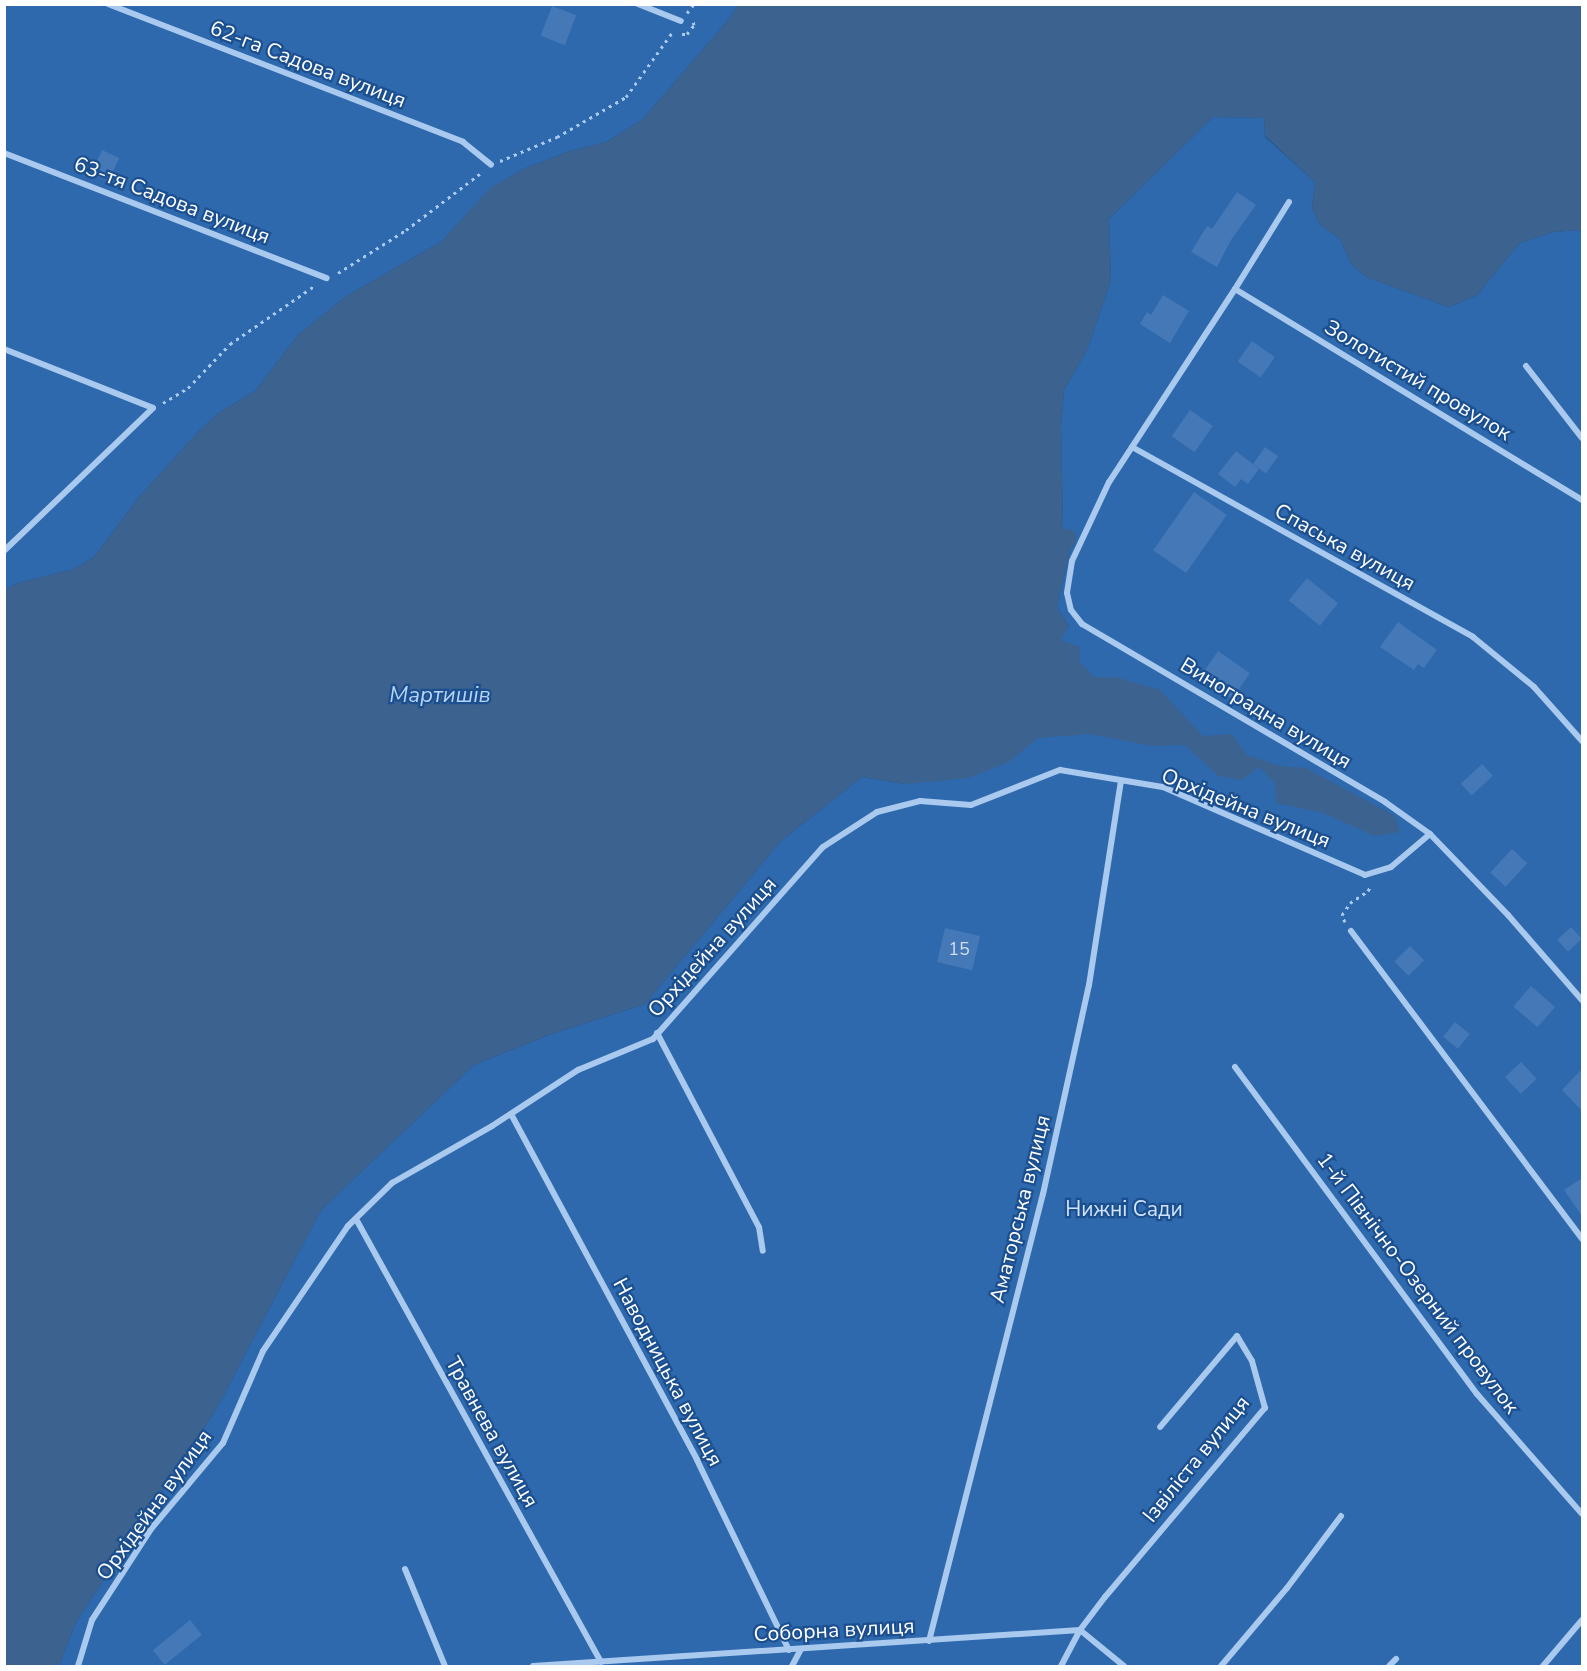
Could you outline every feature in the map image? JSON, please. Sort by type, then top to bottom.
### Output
[{"type":"street","name":"62-га Садова вулиця","points":[[108,4],[463,142],[491,165]]},
{"type":"street","points":[[638,4],[681,21]]},
{"type":"street","name":"63-тя Садова вулиця","points":[[4,153],[327,278]]},
{"type":"street","points":[[1132,447],[1289,202]]},
{"type":"street","name":"Золотистий провулок","points":[[1235,289],[1582,500]]},
{"type":"street","points":[[4,349],[153,408],[15,544],[4,551]]},
{"type":"street","points":[[1526,366],[1582,438]]},
{"type":"street","name":"Виноградна вулиця","points":[[1132,447],[1109,482],[1072,561],[1067,593],[1071,610],[1082,624],[1385,802],[1430,834],[1508,915],[1582,1000]]},
{"type":"street","name":"Спаська вулиця","points":[[1132,447],[1473,637],[1534,687],[1582,741]]},
{"type":"street","points":[[4,540],[15,544]]},
{"type":"street","name":"Орхідейна вулиця","points":[[78,1666],[92,1620],[151,1529],[223,1443],[263,1351],[356,1219],[392,1183],[511,1114],[578,1070],[653,1039],[823,847],[877,812],[920,801],[970,805],[1060,770],[1164,787],[1365,875],[1371,874]]},
{"type":"street","name":"Аматорська вулиця","points":[[929,1641],[1043,1194],[1089,985],[1121,780]]},
{"type":"street","points":[[1371,874],[1391,867],[1430,834]]},
{"type":"street","points":[[1351,931],[1582,1239]]},
{"type":"street","points":[[657,1033],[759,1227],[763,1251]]},
{"type":"street","name":"1-й Північно-Озерний провулок","points":[[1235,1067],[1478,1394],[1582,1514]]},
{"type":"street","name":"Наводницька вулиця","points":[[511,1114],[696,1460],[789,1650]]},
{"type":"street","name":"Травнева вулиця","points":[[356,1219],[602,1662]]},
{"type":"street","name":"Ізвіліста вулиця","points":[[1080,1630],[1169,1518],[1265,1408],[1252,1361],[1238,1336],[1160,1427]]},
{"type":"street","points":[[1221,1666],[1287,1588],[1341,1516]]},
{"type":"street","points":[[405,1569],[445,1666]]},
{"type":"street","points":[[1543,1666],[1582,1620]]},
{"type":"street","points":[[1062,1666],[1080,1630],[1124,1666]]},
{"type":"street","name":"Соборна вулиця","points":[[533,1666],[1080,1630]]},
{"type":"street","points":[[792,1666],[801,1649]]},
{"type":"street","points":[[1389,1666],[1396,1659]]},
{"type":"path","points":[[153,408],[188,388],[230,344],[327,278],[344,270],[406,230],[491,165],[557,137],[626,98],[694,4]]},
{"type":"path","points":[[1351,931],[1342,915],[1350,903],[1368,891],[1371,874]]},
{"type":"green space","points":[[4,5],[738,5],[729,19],[642,120],[606,142],[570,151],[523,169],[491,188],[442,241],[345,297],[298,335],[255,391],[217,414],[198,432],[139,497],[94,557],[74,569],[18,583],[5,589]]},
{"type":"green space","name":"Нижні Сади","points":[[1213,117],[1264,118],[1265,137],[1315,182],[1312,208],[1320,225],[1340,239],[1351,264],[1366,277],[1449,307],[1476,296],[1520,243],[1553,232],[1582,230],[1582,1666],[59,1666],[76,1622],[216,1410],[321,1210],[474,1065],[549,1035],[645,1004],[780,842],[862,777],[905,784],[1060,640],[1069,626],[1057,607],[1070,550],[1063,528],[1061,427],[1064,390],[1087,350],[1111,281],[1109,219]]},
{"type":"water","name":"Мартишів","points":[[738,5],[1582,5],[1582,230],[1553,232],[1520,243],[1476,296],[1449,307],[1366,277],[1351,264],[1340,239],[1320,225],[1312,208],[1315,182],[1265,136],[1264,118],[1213,117],[1109,219],[1111,281],[1087,350],[1064,390],[1061,427],[1063,528],[1076,532],[1076,541],[1070,550],[1057,607],[1069,626],[1061,640],[1080,647],[1079,661],[1094,677],[1116,677],[1160,690],[1203,736],[1232,734],[1247,755],[1280,766],[1306,768],[1395,816],[1400,832],[1375,836],[1323,813],[1276,803],[1275,783],[1259,767],[1242,780],[1218,776],[1185,745],[1152,746],[1089,734],[1038,738],[1009,762],[969,778],[905,784],[862,777],[780,842],[645,1004],[549,1035],[474,1065],[321,1210],[216,1410],[76,1622],[59,1666],[5,1666],[5,589],[18,583],[74,569],[94,557],[139,497],[198,432],[217,414],[255,391],[298,335],[345,297],[442,241],[490,188],[523,169],[570,151],[606,142],[642,120],[729,19]]},
{"type":"building","points":[[552,6],[576,15],[565,45],[541,36]]},
{"type":"building","points":[[102,150],[119,158],[108,182],[91,174]]},
{"type":"building","points":[[1237,192],[1256,205],[1231,240],[1217,267],[1191,252],[1207,226],[1212,229]]},
{"type":"building","points":[[1163,295],[1189,311],[1170,343],[1140,324],[1147,312],[1151,315]]},
{"type":"building","points":[[1252,341],[1275,357],[1261,378],[1238,361]]},
{"type":"building","points":[[1190,410],[1213,426],[1195,452],[1172,436]]},
{"type":"building","points":[[1265,447],[1278,456],[1266,473],[1253,464]]},
{"type":"building","points":[[1236,451],[1259,469],[1248,484],[1241,479],[1235,487],[1218,474]]},
{"type":"building","points":[[1194,492],[1227,515],[1186,573],[1153,550]]},
{"type":"building","points":[[1307,578],[1338,603],[1320,626],[1289,601]]},
{"type":"building","points":[[1398,622],[1437,650],[1424,668],[1418,664],[1414,670],[1380,647]]},
{"type":"building","points":[[1218,651],[1250,673],[1232,699],[1200,676]]},
{"type":"building","points":[[1482,764],[1493,776],[1472,795],[1461,784]]},
{"type":"building","points":[[1512,849],[1527,863],[1506,887],[1490,872]]},
{"type":"building","points":[[1571,927],[1582,939],[1568,952],[1557,940]]},
{"type":"building","points":[[945,928],[980,936],[972,970],[937,962]]},
{"type":"building","points":[[1410,946],[1424,960],[1409,976],[1394,962]]},
{"type":"building","points":[[1531,986],[1555,1007],[1537,1027],[1513,1006]]},
{"type":"building","points":[[1455,1022],[1470,1034],[1458,1049],[1443,1037]]},
{"type":"building","points":[[1521,1062],[1537,1079],[1521,1094],[1505,1077]]},
{"type":"building","points":[[1582,1069],[1582,1111],[1562,1090]]},
{"type":"building","points":[[1582,1178],[1582,1216],[1564,1190]]},
{"type":"building","points":[[190,1620],[202,1635],[165,1665],[153,1650]]}]
